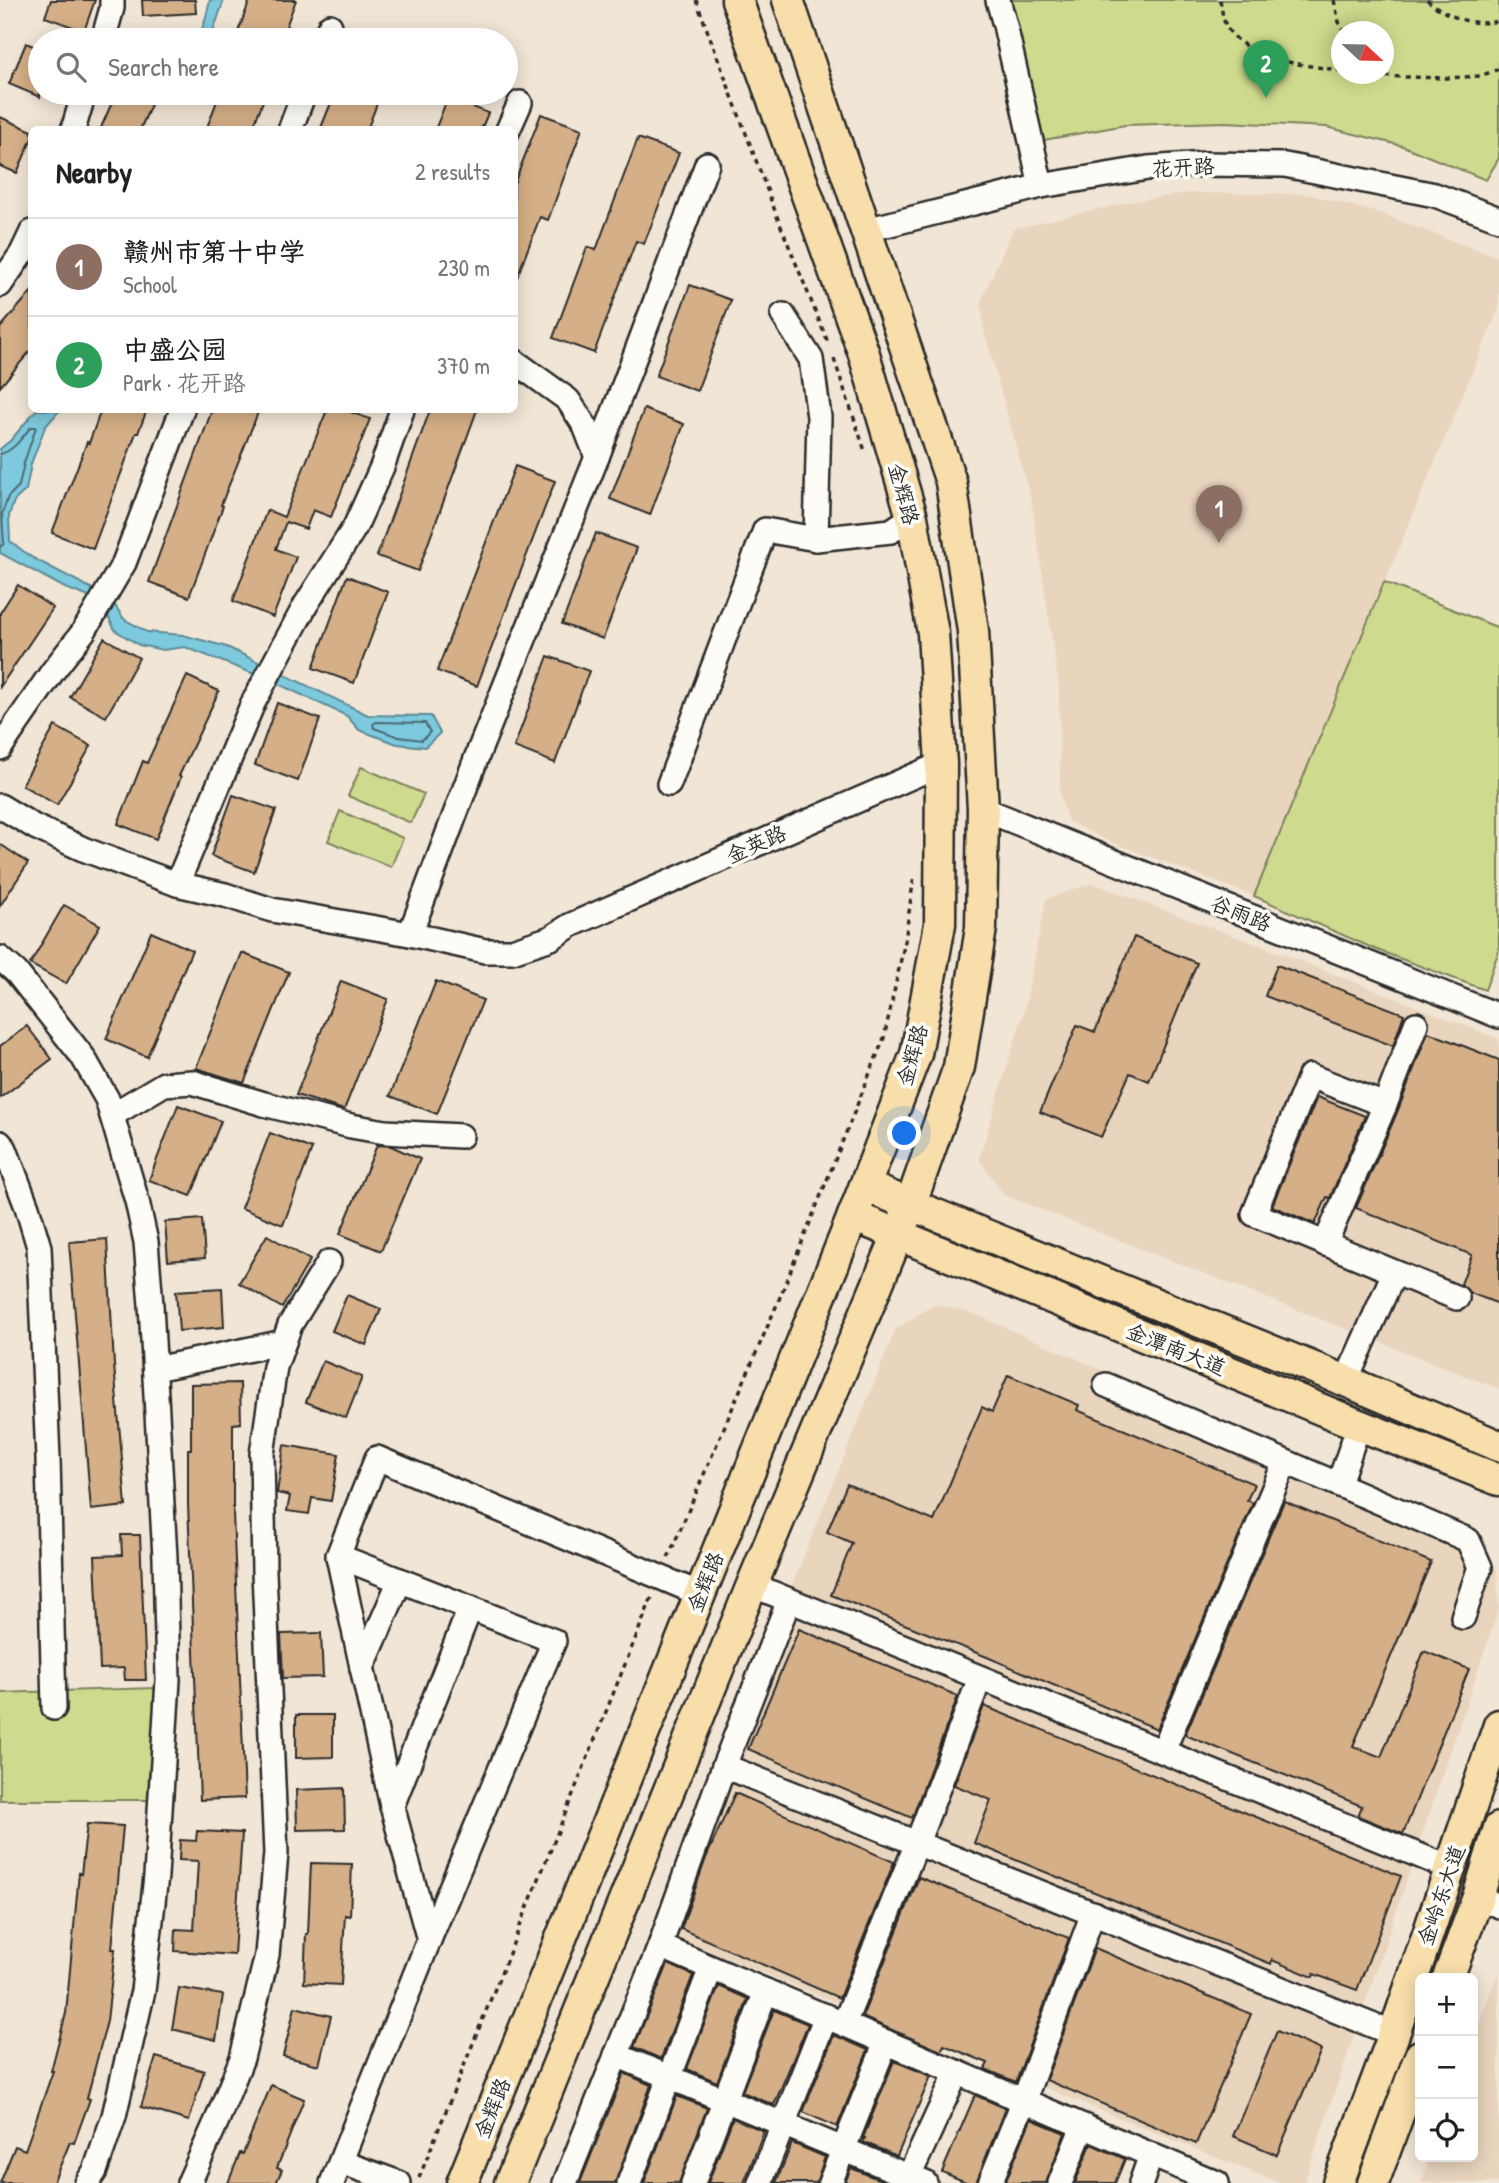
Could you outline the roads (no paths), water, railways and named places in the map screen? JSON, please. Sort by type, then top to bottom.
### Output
[{"type":"main road","name":"金辉路","points":[[462,2183],[916,1054],[940,923],[941,764],[933,633],[912,517],[864,354],[737,0]]},
{"type":"main road","points":[[510,2183],[752,1585],[910,1206],[959,1067],[981,928],[983,809],[973,631],[951,482],[788,0]]},
{"type":"main road","name":"金潭南大道","points":[[864,1186],[1346,1381],[1499,1446]]},
{"type":"main road","name":"金潭南大道","points":[[853,1216],[1499,1480]]},
{"type":"main road","points":[[1461,1466],[1477,1477],[1499,1499]]},
{"type":"main road","name":"金岭东大道","points":[[1338,2183],[1394,2034],[1450,1868],[1492,1766],[1499,1725]]},
{"type":"main road","name":"金岭东大道","points":[[1451,1973],[1488,1901],[1499,1828]]},
{"type":"main road","points":[[1373,2183],[1415,2070]]},
{"type":"street","points":[[106,28],[112,0]]},
{"type":"street","points":[[998,0],[1041,186]]},
{"type":"street","points":[[510,126],[520,103]]},
{"type":"street","points":[[74,126],[80,105]]},
{"type":"street","points":[[292,126],[299,105]]},
{"type":"street","points":[[410,933],[479,751],[597,457],[707,164]]},
{"type":"street","name":"花开路","points":[[866,230],[1041,186],[1148,168],[1205,164],[1285,165],[1436,194],[1499,219]]},
{"type":"street","points":[[0,285],[28,240]]},
{"type":"street","points":[[783,314],[811,359],[813,371],[819,417],[816,539]]},
{"type":"street","points":[[518,365],[568,400],[585,426],[597,457]]},
{"type":"street","points":[[0,748],[84,631],[124,563],[181,413]]},
{"type":"street","points":[[177,884],[253,703],[305,606],[355,527],[382,467],[401,413]]},
{"type":"street","points":[[669,784],[765,530],[816,539],[891,531],[912,517]]},
{"type":"street","name":"金英路","points":[[0,806],[35,827],[83,849],[177,884],[272,910],[410,933],[485,951],[512,951],[551,937],[571,925],[941,764]]},
{"type":"street","name":"谷雨路","points":[[983,809],[1499,1016]]},
{"type":"street","points":[[0,958],[16,972],[83,1057],[107,1099],[134,1188],[146,1242],[165,1558],[168,1680],[156,1876],[143,1992],[114,2116],[95,2171],[87,2183]]},
{"type":"street","points":[[1325,1244],[1385,1105],[1416,1024]]},
{"type":"street","points":[[1385,1105],[1310,1076],[1254,1214],[1457,1298]]},
{"type":"street","points":[[112,1115],[164,1084],[192,1082],[351,1126],[385,1132],[461,1136]]},
{"type":"street","points":[[0,1143],[5,1149],[27,1207],[39,1247],[48,1459],[54,1708]]},
{"type":"street","points":[[189,2183],[219,2118],[242,2058],[267,1955],[276,1853],[264,1572],[262,1454],[275,1367],[290,1325],[330,1262]]},
{"type":"street","points":[[1346,1381],[1394,1272]]},
{"type":"street","points":[[155,1369],[284,1342]]},
{"type":"street","points":[[1106,1384],[1468,1540],[1480,1567],[1463,1617]]},
{"type":"street","points":[[1339,1483],[1359,1425]]},
{"type":"street","points":[[429,1940],[392,1807],[338,1556],[377,1458],[700,1594]]},
{"type":"street","points":[[1163,1751],[1285,1462]]},
{"type":"street","points":[[338,1556],[554,1641],[336,2172],[399,2183]]},
{"type":"street","points":[[362,1668],[400,1580]]},
{"type":"street","points":[[752,1585],[1450,1868]]},
{"type":"street","points":[[565,2183],[660,1946],[724,1766],[789,1600]]},
{"type":"street","points":[[392,1807],[470,1608]]},
{"type":"street","points":[[760,2183],[783,2124],[835,2020],[917,1843],[980,1678]]},
{"type":"street","points":[[724,1766],[1394,2034]]},
{"type":"street","points":[[990,2183],[1024,2100],[1093,1913]]},
{"type":"street","points":[[660,1946],[1217,2183]]},
{"type":"street","points":[[628,2183],[711,1968]]},
{"type":"street","points":[[692,2183],[766,1991]]},
{"type":"street","points":[[830,2183],[886,2042]]},
{"type":"street","points":[[616,2055],[843,2149],[913,2181],[957,2072]]},
{"type":"street","points":[[1060,2183],[1083,2126]]},
{"type":"street","points":[[1140,2183],[1151,2155]]},
{"type":"water","points":[[210,0],[224,0],[214,28],[202,28]]},
{"type":"water","points":[[34,413],[57,413],[45,427],[31,464],[26,490],[14,501],[9,516],[10,541],[31,557],[110,598],[124,619],[147,632],[183,635],[227,647],[368,715],[431,716],[440,733],[425,747],[397,744],[359,730],[347,716],[272,681],[185,647],[163,650],[139,645],[115,630],[100,601],[65,588],[0,553],[0,449]]},
{"type":"place","name":"中盛公园","points":[[1266,98]]},
{"type":"place","name":"赣州市第十中学","points":[[1219,543]]}]
